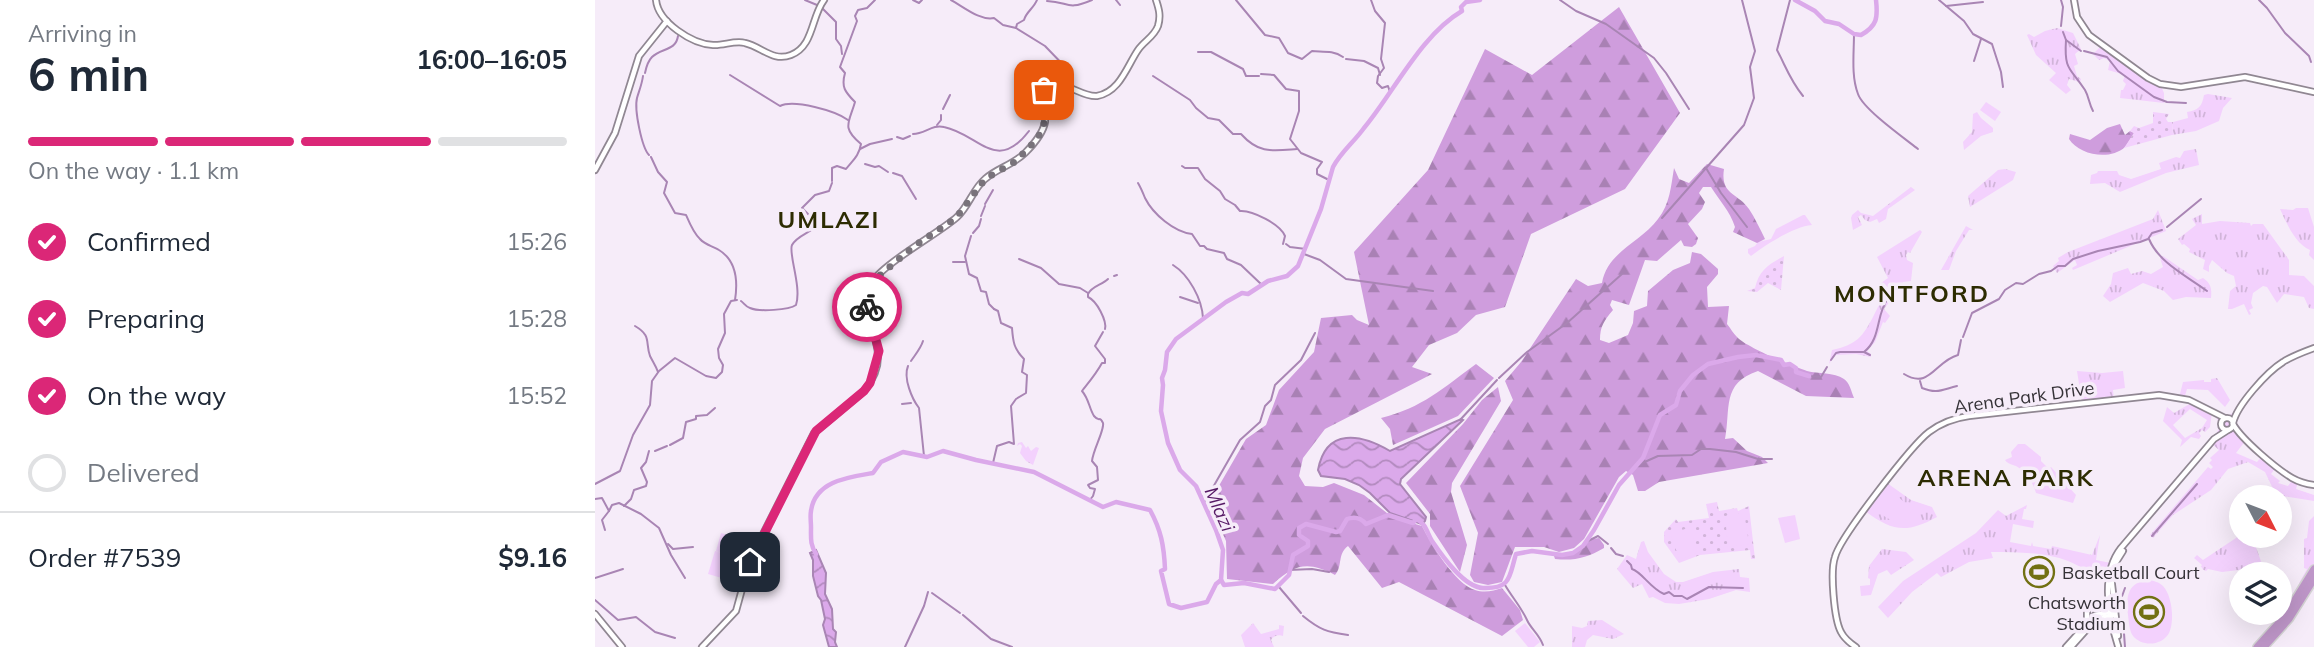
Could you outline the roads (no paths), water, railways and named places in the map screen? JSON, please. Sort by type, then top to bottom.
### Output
[{"type":"highway","points":[[2257,647],[2285,616],[2314,569]]},
{"type":"highway","points":[[2264,647],[2289,619],[2314,579]]},
{"type":"street","points":[[656,0],[659,11],[667,21],[690,38],[705,44],[741,42],[767,54],[782,57],[796,52],[806,43],[817,10],[824,0]]},
{"type":"street","points":[[702,647],[736,611],[749,564],[814,433],[870,383],[879,351],[866,305],[865,296],[869,286],[913,247],[956,218],[985,179],[1016,161],[1028,150],[1044,125],[1040,100],[1047,87],[1061,85],[1096,96],[1109,90],[1122,78],[1137,52],[1157,27],[1160,13],[1156,0]]},
{"type":"street","points":[[2074,0],[2077,17],[2089,35],[2160,84],[2181,87],[2245,76],[2314,92]]},
{"type":"street","points":[[595,170],[615,133],[639,56],[667,21]]},
{"type":"street","points":[[2119,646],[2109,578],[2115,561],[2137,530],[2214,439],[2224,421],[2241,407],[2280,364],[2314,348]]},
{"type":"street","name":"Arena Park Drive","points":[[1856,647],[1845,638],[1839,626],[1833,570],[1835,556],[1878,494],[1920,441],[1949,421],[1969,415],[2153,395],[2181,398],[2209,410],[2224,421],[2228,429],[2245,439],[2291,478],[2314,485]]},
{"type":"street","points":[[2214,439],[2233,424],[2241,407]]},
{"type":"street","name":"Arena Park Drive","points":[[2224,421],[2232,420],[2245,439]]},
{"type":"street","points":[[2087,610],[2087,623]]},
{"type":"street","points":[[2068,647],[2098,613],[2113,614]]},
{"type":"street","points":[[595,614],[622,647]]},
{"type":"street","points":[[2068,647],[2096,619],[2113,614]]},
{"type":"water","points":[[1463,420],[1401,479],[1400,484],[1426,517],[1422,524],[1390,513],[1359,485],[1345,479],[1321,476],[1318,470],[1322,456],[1329,446],[1337,441],[1357,438],[1390,451]]},
{"type":"water","points":[[816,550],[826,573],[825,594],[832,609],[837,647],[829,647],[823,625],[825,619],[813,576],[810,553]]},
{"type":"waterway","points":[[805,0],[817,5]]},
{"type":"waterway","points":[[832,181],[832,168],[837,166],[846,169],[861,144],[849,129],[855,102],[845,89],[845,73],[840,67],[857,21],[855,16],[858,10],[867,8],[875,0]]},
{"type":"waterway","points":[[913,0],[919,3],[922,0]]},
{"type":"waterway","points":[[951,0],[978,15],[994,18],[1003,25],[1016,28],[1037,0]]},
{"type":"waterway","points":[[1047,1],[1072,5],[1092,0]]},
{"type":"waterway","points":[[1116,0],[1120,5]]},
{"type":"waterway","points":[[1236,0],[1265,35],[1279,38],[1288,53],[1302,59],[1312,51],[1331,52],[1343,57]]},
{"type":"waterway","points":[[1371,0],[1375,11],[1385,23],[1381,59],[1384,68],[1377,83],[1382,88],[1388,86],[1390,92]]},
{"type":"waterway","name":"Mlazi","points":[[816,554],[811,541],[811,513],[814,501],[826,487],[844,479],[873,473],[881,462],[903,452],[927,457],[943,451],[1034,472],[1103,507],[1116,502],[1150,510],[1163,545],[1165,569],[1161,571],[1169,604],[1181,608],[1207,602],[1221,580],[1223,550],[1196,486],[1180,470],[1168,443],[1161,411],[1162,378],[1167,352],[1176,339],[1226,302],[1242,293],[1248,294],[1268,281],[1287,276],[1298,266],[1336,162],[1434,34],[1462,11],[1461,7],[1466,2],[1480,0]]},
{"type":"waterway","points":[[1560,0],[1576,11],[1606,24],[1654,58],[1689,109]]},
{"type":"waterway","points":[[1662,218],[1744,125],[1754,98],[1750,67],[1755,51],[1742,0]]},
{"type":"waterway","points":[[1790,0],[1777,50],[1803,96]]},
{"type":"waterway","name":"Mlazi","points":[[1795,0],[1815,11],[1825,21],[1839,24],[1854,34],[1861,35],[1875,21],[1876,0]]},
{"type":"waterway","points":[[1939,0],[1964,21],[1973,34],[1992,44],[2003,87]]},
{"type":"waterway","points":[[2061,0],[2061,26]]},
{"type":"waterway","points":[[2259,0],[2285,33],[2309,56],[2311,62]]},
{"type":"waterway","points":[[1946,6],[1983,2]]},
{"type":"waterway","points":[[822,8],[836,22],[836,39],[842,54]]},
{"type":"waterway","points":[[1016,28],[1045,46],[1072,74]]},
{"type":"waterway","points":[[2063,32],[2066,40],[2081,51]]},
{"type":"waterway","points":[[1854,34],[1854,80],[1861,100],[1918,149]]},
{"type":"waterway","points":[[645,73],[652,57],[671,47],[678,36]]},
{"type":"waterway","points":[[1974,61],[1981,39]]},
{"type":"waterway","points":[[2066,40],[2067,63],[2085,90],[2093,111]]},
{"type":"waterway","points":[[2084,51],[2107,57],[2118,71],[2154,97],[2167,102],[2186,103]]},
{"type":"waterway","points":[[1198,52],[1211,52],[1243,69],[1246,76],[1259,76]]},
{"type":"waterway","points":[[1346,59],[1364,61],[1378,68],[1380,75]]},
{"type":"waterway","points":[[1261,74],[1274,75],[1286,89],[1299,91],[1299,111],[1290,139],[1301,153],[1322,162],[1317,174],[1329,180]]},
{"type":"waterway","points":[[730,75],[780,106],[795,104],[815,107],[848,120]]},
{"type":"waterway","points":[[643,76],[637,98],[637,111],[641,137],[649,155]]},
{"type":"waterway","points":[[1153,76],[1190,100],[1208,118],[1219,120],[1233,134],[1241,134],[1254,145],[1266,150],[1297,149]]},
{"type":"waterway","points":[[943,109],[950,95]]},
{"type":"waterway","points":[[937,125],[941,115]]},
{"type":"waterway","points":[[913,134],[944,127],[987,148],[1007,150],[1029,131]]},
{"type":"waterway","points":[[897,137],[903,139],[910,136]]},
{"type":"waterway","points":[[860,149],[892,139]]},
{"type":"waterway","points":[[651,157],[658,172],[667,182],[664,193],[675,213],[686,215],[698,237],[730,260],[736,279],[735,300]]},
{"type":"waterway","points":[[865,164],[879,166],[888,172]]},
{"type":"waterway","points":[[1182,166],[1198,168],[1205,179],[1240,211],[1258,215],[1278,227],[1285,236],[1283,244]]},
{"type":"waterway","points":[[1706,168],[1747,227]]},
{"type":"waterway","points":[[893,173],[902,176],[916,199]]},
{"type":"waterway","name":"Mlazi","points":[[741,301],[760,310],[796,305],[797,289],[791,249],[799,237],[814,228],[814,220],[802,208],[815,195],[829,191],[832,183]]},
{"type":"waterway","points":[[1138,183],[1149,204],[1165,221],[1178,230],[1192,234],[1200,246],[1224,253],[1227,259],[1241,265],[1262,285]]},
{"type":"waterway","points":[[985,204],[993,190]]},
{"type":"waterway","points":[[2167,227],[2201,199]]},
{"type":"waterway","points":[[981,216],[985,206]]},
{"type":"waterway","points":[[973,233],[981,219]]},
{"type":"waterway","points":[[1963,337],[1972,313],[1999,299],[2005,290],[2016,283],[2023,284],[2039,274],[2065,266],[2073,259],[2140,242],[2148,239],[2152,233],[2162,230]]},
{"type":"waterway","points":[[971,236],[965,256],[969,274],[977,278],[981,291],[986,292],[989,304],[994,309]]},
{"type":"waterway","points":[[2149,239],[2166,262],[2207,291]]},
{"type":"waterway","points":[[1286,244],[1306,249]]},
{"type":"waterway","points":[[1304,254],[1320,260],[1346,279],[1433,291]]},
{"type":"waterway","points":[[1019,259],[1041,268],[1059,284],[1080,288],[1088,293]]},
{"type":"waterway","points":[[953,262],[965,262]]},
{"type":"waterway","points":[[1173,265],[1194,288],[1203,318]]},
{"type":"waterway","points":[[1499,378],[1622,274]]},
{"type":"waterway","points":[[1105,329],[1101,312],[1088,294],[1108,279]]},
{"type":"waterway","points":[[1180,297],[1198,303]]},
{"type":"waterway","points":[[595,484],[620,471],[633,435],[650,405],[652,381],[659,371],[675,358],[706,376],[716,378],[722,372],[723,365],[718,349],[725,333],[724,314],[731,301],[737,300]]},
{"type":"waterway","points":[[1864,352],[1876,334],[1887,300]]},
{"type":"waterway","points":[[993,463],[997,446],[1009,442],[1014,444],[1011,406],[1026,393],[1027,375],[1022,372],[1024,359],[1015,345],[1012,328],[1001,323],[998,311],[994,309]]},
{"type":"waterway","points":[[635,326],[646,336],[650,356],[658,372]]},
{"type":"waterway","points":[[1089,501],[1095,489],[1088,485],[1098,480],[1097,467],[1092,461],[1103,423],[1094,416],[1082,391],[1102,363],[1105,363],[1095,346],[1103,332]]},
{"type":"waterway","points":[[1204,503],[1240,440],[1260,422],[1275,385],[1301,360],[1315,333]]},
{"type":"waterway","points":[[1904,374],[1920,379],[1926,377],[1958,355],[1961,340]]},
{"type":"waterway","points":[[911,361],[923,341]]},
{"type":"waterway","points":[[1831,360],[1840,352],[1864,352],[1870,355]]},
{"type":"waterway","points":[[1414,522],[1416,519],[1422,523],[1442,555],[1461,577],[1483,588],[1499,586],[1508,580],[1516,554],[1532,551],[1562,555],[1573,553],[1583,546],[1619,485],[1643,458],[1660,415],[1676,405],[1680,391],[1693,375],[1708,364],[1756,355],[1781,360],[1784,365],[1790,364],[1796,368],[1796,372],[1809,376]]},
{"type":"waterway","points":[[908,366],[907,382],[919,408],[924,456]]},
{"type":"waterway","points":[[1809,376],[1821,377],[1827,367]]},
{"type":"waterway","points":[[1460,420],[1497,380]]},
{"type":"waterway","points":[[1920,381],[1922,388],[1932,391],[1957,386]]},
{"type":"waterway","points":[[902,404],[911,403]]},
{"type":"waterway","points":[[670,445],[683,438],[686,422],[696,419],[696,416],[707,415],[715,408]]},
{"type":"waterway","points":[[655,451],[667,446]]},
{"type":"waterway","points":[[1638,465],[1658,456],[1692,455],[1701,449],[1772,459]]},
{"type":"waterway","points":[[624,506],[631,499],[634,490],[646,486],[641,468],[649,451]]},
{"type":"waterway","points":[[2152,536],[2197,484]]},
{"type":"waterway","points":[[595,499],[602,498],[609,511],[612,505],[619,503],[641,514],[659,528],[685,578]]},
{"type":"waterway","points":[[605,530],[602,520],[609,511]]},
{"type":"waterway","points":[[1221,580],[1224,585],[1244,583],[1275,589],[1289,575],[1293,555],[1308,546],[1308,541],[1299,535],[1299,528],[1306,524],[1336,532],[1340,531],[1347,519],[1353,518],[1366,524],[1388,515],[1413,523]]},
{"type":"waterway","points":[[1586,542],[1598,536],[1608,544]]},
{"type":"waterway","points":[[668,544],[673,549],[693,547]]},
{"type":"waterway","points":[[1611,548],[1616,554],[1623,556]]},
{"type":"waterway","points":[[1627,561],[1632,569],[1664,594],[1669,592],[1687,599],[1709,587],[1743,588]]},
{"type":"waterway","points":[[595,578],[623,569]]},
{"type":"waterway","points":[[1289,570],[1312,569],[1329,572]]},
{"type":"waterway","points":[[1505,585],[1543,645]]},
{"type":"waterway","points":[[1279,587],[1301,613]]},
{"type":"waterway","points":[[2121,611],[2125,588]]},
{"type":"waterway","points":[[905,647],[928,592]]},
{"type":"waterway","points":[[932,593],[960,613]]},
{"type":"waterway","points":[[595,600],[618,620],[636,617],[655,632],[675,638]]},
{"type":"waterway","points":[[963,615],[991,639],[1012,647]]},
{"type":"waterway","points":[[1303,616],[1324,630],[1348,635]]},
{"type":"waterway","points":[[2123,620],[2125,647]]},
{"type":"place","name":"Basketball Court","points":[[2039,572]]},
{"type":"place","name":"Chatsworth Stadium","points":[[2149,612]]},
{"type":"district","name":"UMLAZI","points":[[829,219]]},
{"type":"district","name":"MONTFORD","points":[[1912,293]]},
{"type":"district","name":"ARENA PARK","points":[[2006,477]]}]
